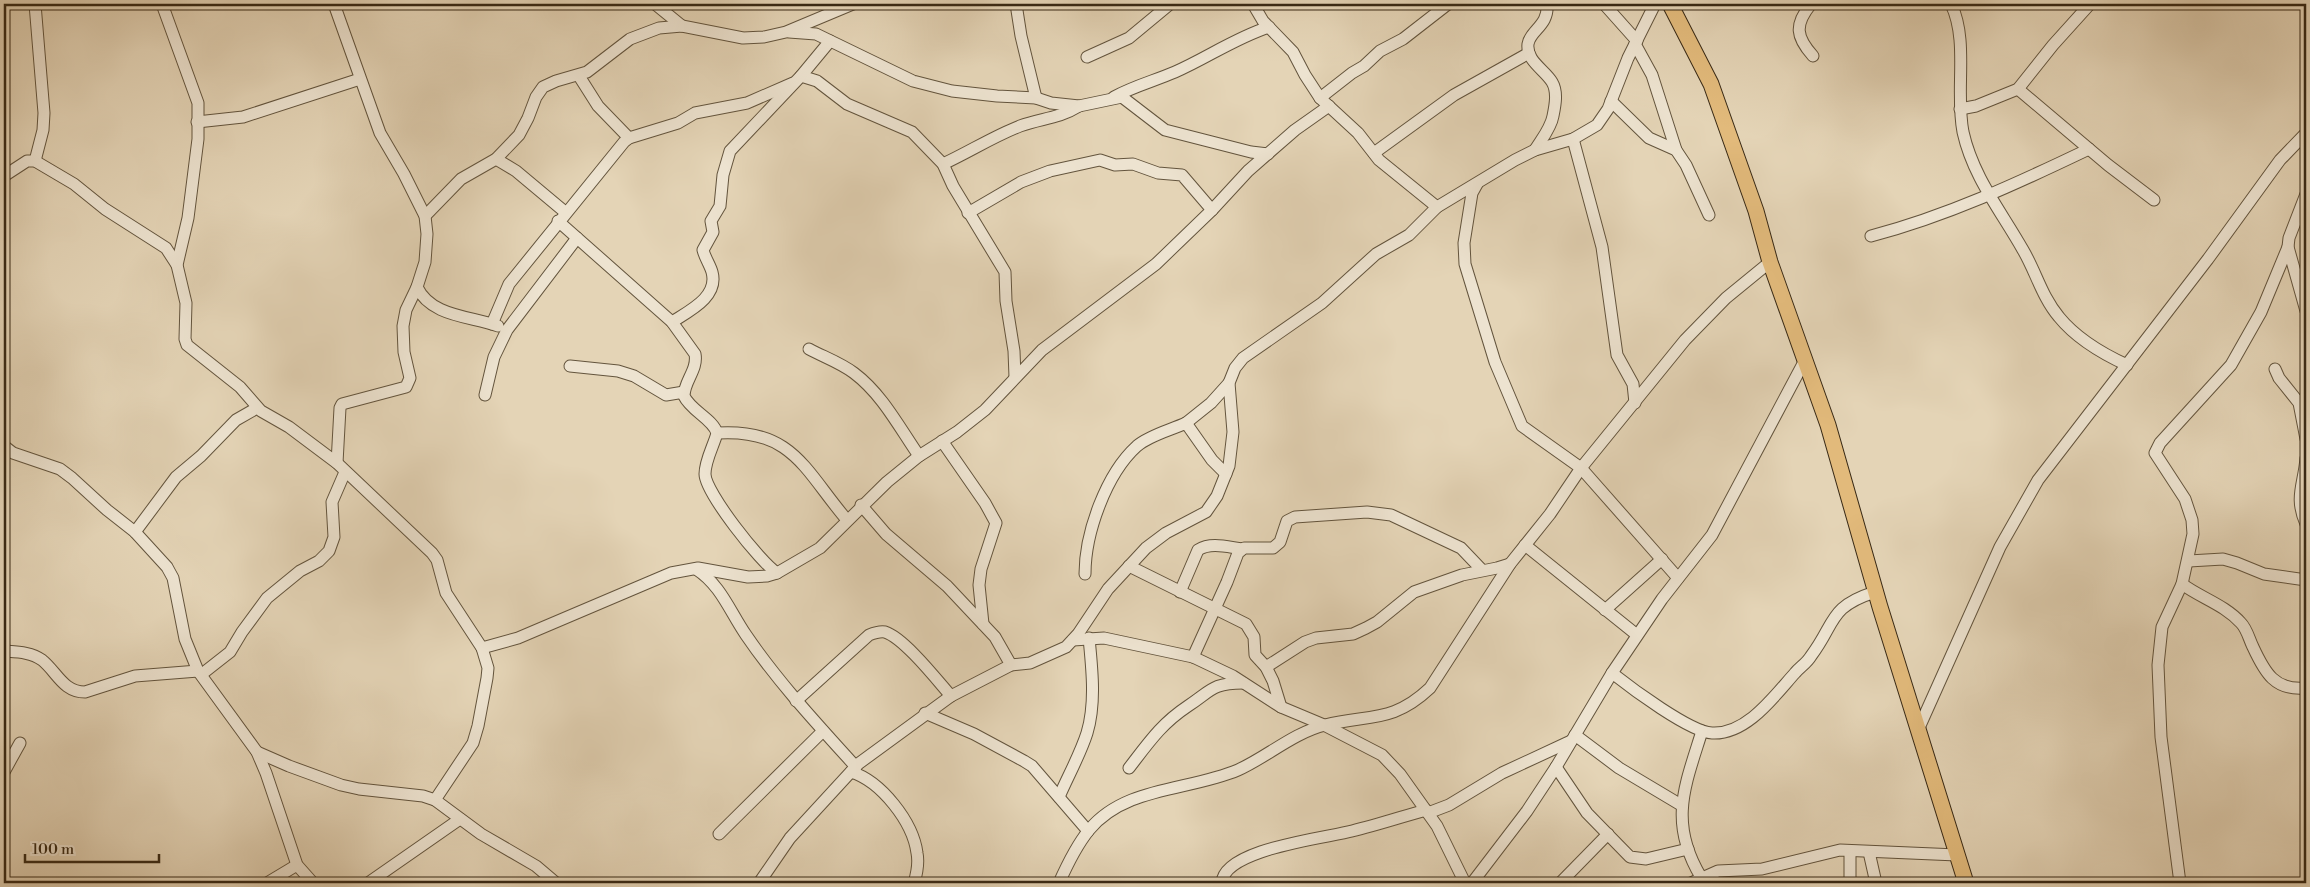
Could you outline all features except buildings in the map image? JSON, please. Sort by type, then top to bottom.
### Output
[{"type":"main road","points":[[1670,4],[1715,93],[1756,212],[1770,262],[1828,425],[1876,592],[1966,883]]},
{"type":"street","points":[[35,4],[44,113],[43,130],[35,161]]},
{"type":"street","points":[[162,4],[198,104],[198,139],[188,218],[177,265]]},
{"type":"street","points":[[334,4],[380,133],[404,174],[425,216],[427,247],[417,287],[406,310],[403,326],[404,352],[410,378],[409,384],[406,387],[342,404],[340,408],[337,463]]},
{"type":"street","points":[[655,4],[682,26]]},
{"type":"street","points":[[425,216],[461,179],[496,159],[519,135],[536,97],[543,88],[556,81],[578,76],[602,62],[630,39],[659,28],[682,26],[743,38],[764,37],[786,32],[853,4]]},
{"type":"street","points":[[1016,4],[1021,36],[1036,98]]},
{"type":"street","points":[[1087,57],[1129,38],[1170,4]]},
{"type":"street","points":[[1253,4],[1269,28],[1293,52],[1304,75],[1320,98],[1358,133],[1389,168],[1437,207]]},
{"type":"street","points":[[1320,98],[1364,66],[1380,51],[1403,39],[1448,4]]},
{"type":"street","points":[[1535,150],[1553,117],[1556,91],[1552,83],[1532,60],[1529,53],[1528,42],[1544,21],[1546,4]]},
{"type":"street","points":[[1604,4],[1636,42],[1652,76],[1676,150],[1686,165],[1709,215]]},
{"type":"street","points":[[1085,574],[1086,551],[1099,506],[1109,484],[1138,446],[1186,423],[1211,403],[1229,383],[1235,368],[1243,358],[1322,303],[1376,254],[1409,234],[1437,207],[1515,160],[1535,150],[1573,140],[1597,125],[1611,101],[1636,42],[1655,4]]},
{"type":"street","points":[[1811,4],[1798,28],[1800,40],[1813,56]]},
{"type":"street","points":[[1951,4],[1957,18],[1959,32],[1960,109],[1963,132],[1977,174],[2023,250],[2044,295],[2060,318],[2098,349],[2127,365]]},
{"type":"street","points":[[1960,109],[1981,104],[2018,89],[2053,45],[2090,4]]},
{"type":"street","points":[[786,32],[816,34],[922,84],[971,94],[1036,98],[1051,103],[1079,106],[1092,105],[1146,82],[1174,73],[1218,48],[1269,28]]},
{"type":"street","points":[[672,322],[700,304],[710,291],[712,274],[703,250],[713,232],[711,221],[720,206],[725,166],[730,150],[830,41]]},
{"type":"street","points":[[1374,153],[1454,95],[1529,53]]},
{"type":"street","points":[[578,76],[602,112],[629,138]]},
{"type":"street","points":[[198,122],[243,117],[360,78]]},
{"type":"street","points":[[492,324],[509,284],[562,217],[629,138],[678,123],[695,113],[747,103],[797,79],[811,78],[848,104],[875,114],[912,132],[943,164],[968,212],[1006,276],[1006,301],[1014,351],[1015,377]]},
{"type":"street","points":[[2018,89],[2089,149],[2154,200]]},
{"type":"street","points":[[1112,98],[1122,97],[1128,100],[1165,130],[1251,152],[1268,154]]},
{"type":"street","points":[[1611,101],[1650,138],[1676,150]]},
{"type":"street","points":[[943,164],[1004,133],[1024,125],[1064,115],[1079,106]]},
{"type":"street","points":[[482,648],[518,638],[671,572],[694,568],[748,577],[761,577],[777,573],[820,548],[861,505],[919,456],[985,410],[1015,377],[1059,335],[1156,264],[1212,210],[1248,171],[1295,130],[1329,106]]},
{"type":"street","points":[[1918,730],[2000,547],[2022,505],[2052,460],[2127,365],[2280,160],[2306,133]]},
{"type":"street","points":[[1573,140],[1602,247],[1617,354],[1633,384],[1635,403]]},
{"type":"street","points":[[1871,236],[1941,215],[2089,149]]},
{"type":"street","points":[[496,159],[516,171],[562,217],[576,238],[672,322],[695,354],[696,361],[684,396],[691,407],[712,424],[717,432],[706,470],[707,483],[741,536],[760,559],[777,573]]},
{"type":"street","points":[[968,212],[1021,182],[1050,171],[1100,160],[1115,165],[1133,164],[1158,173],[1182,175],[1212,210]]},
{"type":"street","points":[[4,176],[27,161],[35,161],[74,184],[105,209],[166,248],[177,265],[184,291],[185,339],[188,345],[240,386],[257,408],[289,427],[337,463],[393,514],[437,560],[443,586],[482,648],[488,668],[478,726],[472,743],[435,800]]},
{"type":"street","points":[[1477,184],[1470,204],[1464,256],[1469,282],[1495,362],[1522,426],[1581,468],[1678,578]]},
{"type":"street","points":[[2180,883],[2162,737],[2158,665],[2162,627],[2182,584],[2194,534],[2190,513],[2181,492],[2156,458],[2156,449],[2231,365],[2261,312],[2288,247],[2289,238],[2306,194]]},
{"type":"street","points":[[485,395],[494,357],[507,330],[576,238]]},
{"type":"street","points":[[2288,247],[2306,311]]},
{"type":"street","points":[[1059,883],[1088,831],[1116,808],[1138,798],[1223,776],[1324,725],[1390,714],[1415,702],[1430,688],[1467,626],[1510,564],[1550,514],[1581,468],[1685,340],[1726,298],[1770,262]]},
{"type":"street","points":[[417,287],[425,301],[432,305],[457,315],[507,330]]},
{"type":"street","points":[[809,349],[854,373],[873,391],[888,408],[919,456]]},
{"type":"street","points":[[1472,883],[1526,811],[1556,767],[1612,673],[1638,635],[1678,578],[1712,535],[1805,360]]},
{"type":"street","points":[[570,366],[618,371],[634,376],[666,395],[684,392]]},
{"type":"street","points":[[2275,369],[2283,385],[2296,398],[2303,416],[2306,439]]},
{"type":"street","points":[[759,883],[790,838],[853,770],[925,713],[951,696],[1011,665],[1030,663],[1066,647],[1073,640],[1100,599],[1146,548],[1166,534],[1206,512],[1217,496],[1226,474],[1233,432],[1229,383]]},
{"type":"street","points":[[2303,416],[2306,404]]},
{"type":"street","points":[[135,532],[176,476],[201,456],[236,420],[257,408]]},
{"type":"street","points":[[1186,423],[1212,460],[1226,474]]},
{"type":"street","points":[[717,432],[745,432],[760,436],[795,454],[847,520]]},
{"type":"street","points":[[942,441],[985,503],[996,523],[981,569],[979,584],[983,624]]},
{"type":"street","points":[[4,446],[13,454],[60,469],[135,532],[157,554],[172,578],[181,624],[200,673],[257,752],[266,772],[297,865],[314,883]]},
{"type":"street","points":[[2306,458],[2300,507],[2306,524]]},
{"type":"street","points":[[4,651],[36,657],[43,661],[58,679],[78,692],[85,692],[135,676],[200,673],[230,652],[267,598],[300,571],[319,561],[329,552],[334,537],[332,502],[345,472]]},
{"type":"street","points":[[861,505],[886,534],[947,586],[983,624],[1000,643],[1011,665]]},
{"type":"street","points":[[1180,592],[1198,550],[1204,546],[1242,549],[1273,548],[1280,542],[1287,521],[1295,516],[1378,512],[1391,515],[1461,548],[1482,570]]},
{"type":"street","points":[[1525,545],[1638,635]]},
{"type":"street","points":[[1193,657],[1238,553],[1242,549]]},
{"type":"street","points":[[1605,610],[1662,559]]},
{"type":"street","points":[[2189,561],[2223,559],[2237,562],[2264,574],[2306,580]]},
{"type":"street","points":[[1266,667],[1305,642],[1316,638],[1353,634],[1366,628],[1377,622],[1414,592],[1462,575],[1510,564]]},
{"type":"street","points":[[1129,566],[1214,610],[1240,621],[1252,630],[1256,643],[1256,655],[1266,667],[1273,681],[1281,707]]},
{"type":"street","points":[[694,568],[713,582],[746,635],[796,701],[823,731],[853,770],[866,778],[891,800],[901,814],[913,838],[918,854],[914,883]]},
{"type":"street","points":[[2182,584],[2224,608],[2242,624],[2262,665],[2276,683],[2288,688],[2306,688]]},
{"type":"street","points":[[1612,673],[1658,706],[1711,734],[1719,733],[1737,727],[1755,717],[1811,658],[1838,612],[1861,596],[1876,592]]},
{"type":"street","points":[[796,701],[869,635],[877,632],[886,633],[902,645],[919,660],[951,696]]},
{"type":"street","points":[[1059,797],[1086,734],[1090,720],[1092,686],[1089,638]]},
{"type":"street","points":[[1073,640],[1104,638],[1193,657],[1216,667],[1281,707],[1324,725],[1382,755],[1400,774],[1427,811],[1466,883]]},
{"type":"street","points":[[1130,768],[1164,723],[1207,690],[1232,683],[1243,684]]},
{"type":"street","points":[[925,713],[974,734],[1024,761],[1059,797],[1088,831]]},
{"type":"street","points":[[1702,730],[1681,805],[1682,820],[1696,880],[1718,871],[1762,869],[1816,854],[1850,850],[1957,855]]},
{"type":"street","points":[[719,834],[823,731]]},
{"type":"street","points":[[1573,738],[1681,805]]},
{"type":"street","points":[[1222,883],[1227,870],[1238,862],[1260,852],[1294,842],[1383,824],[1449,805],[1502,773],[1573,738]]},
{"type":"street","points":[[4,772],[20,744]]},
{"type":"street","points":[[257,752],[289,766],[359,789],[423,796],[435,800],[502,848],[536,866],[556,883]]},
{"type":"street","points":[[1556,767],[1587,813],[1626,854],[1635,859],[1646,859],[1688,849]]},
{"type":"street","points":[[368,883],[460,819]]},
{"type":"street","points":[[1560,883],[1608,834]]},
{"type":"street","points":[[1850,850],[1850,883]]},
{"type":"street","points":[[1869,852],[1876,883]]},
{"type":"street","points":[[268,883],[297,865]]}]
